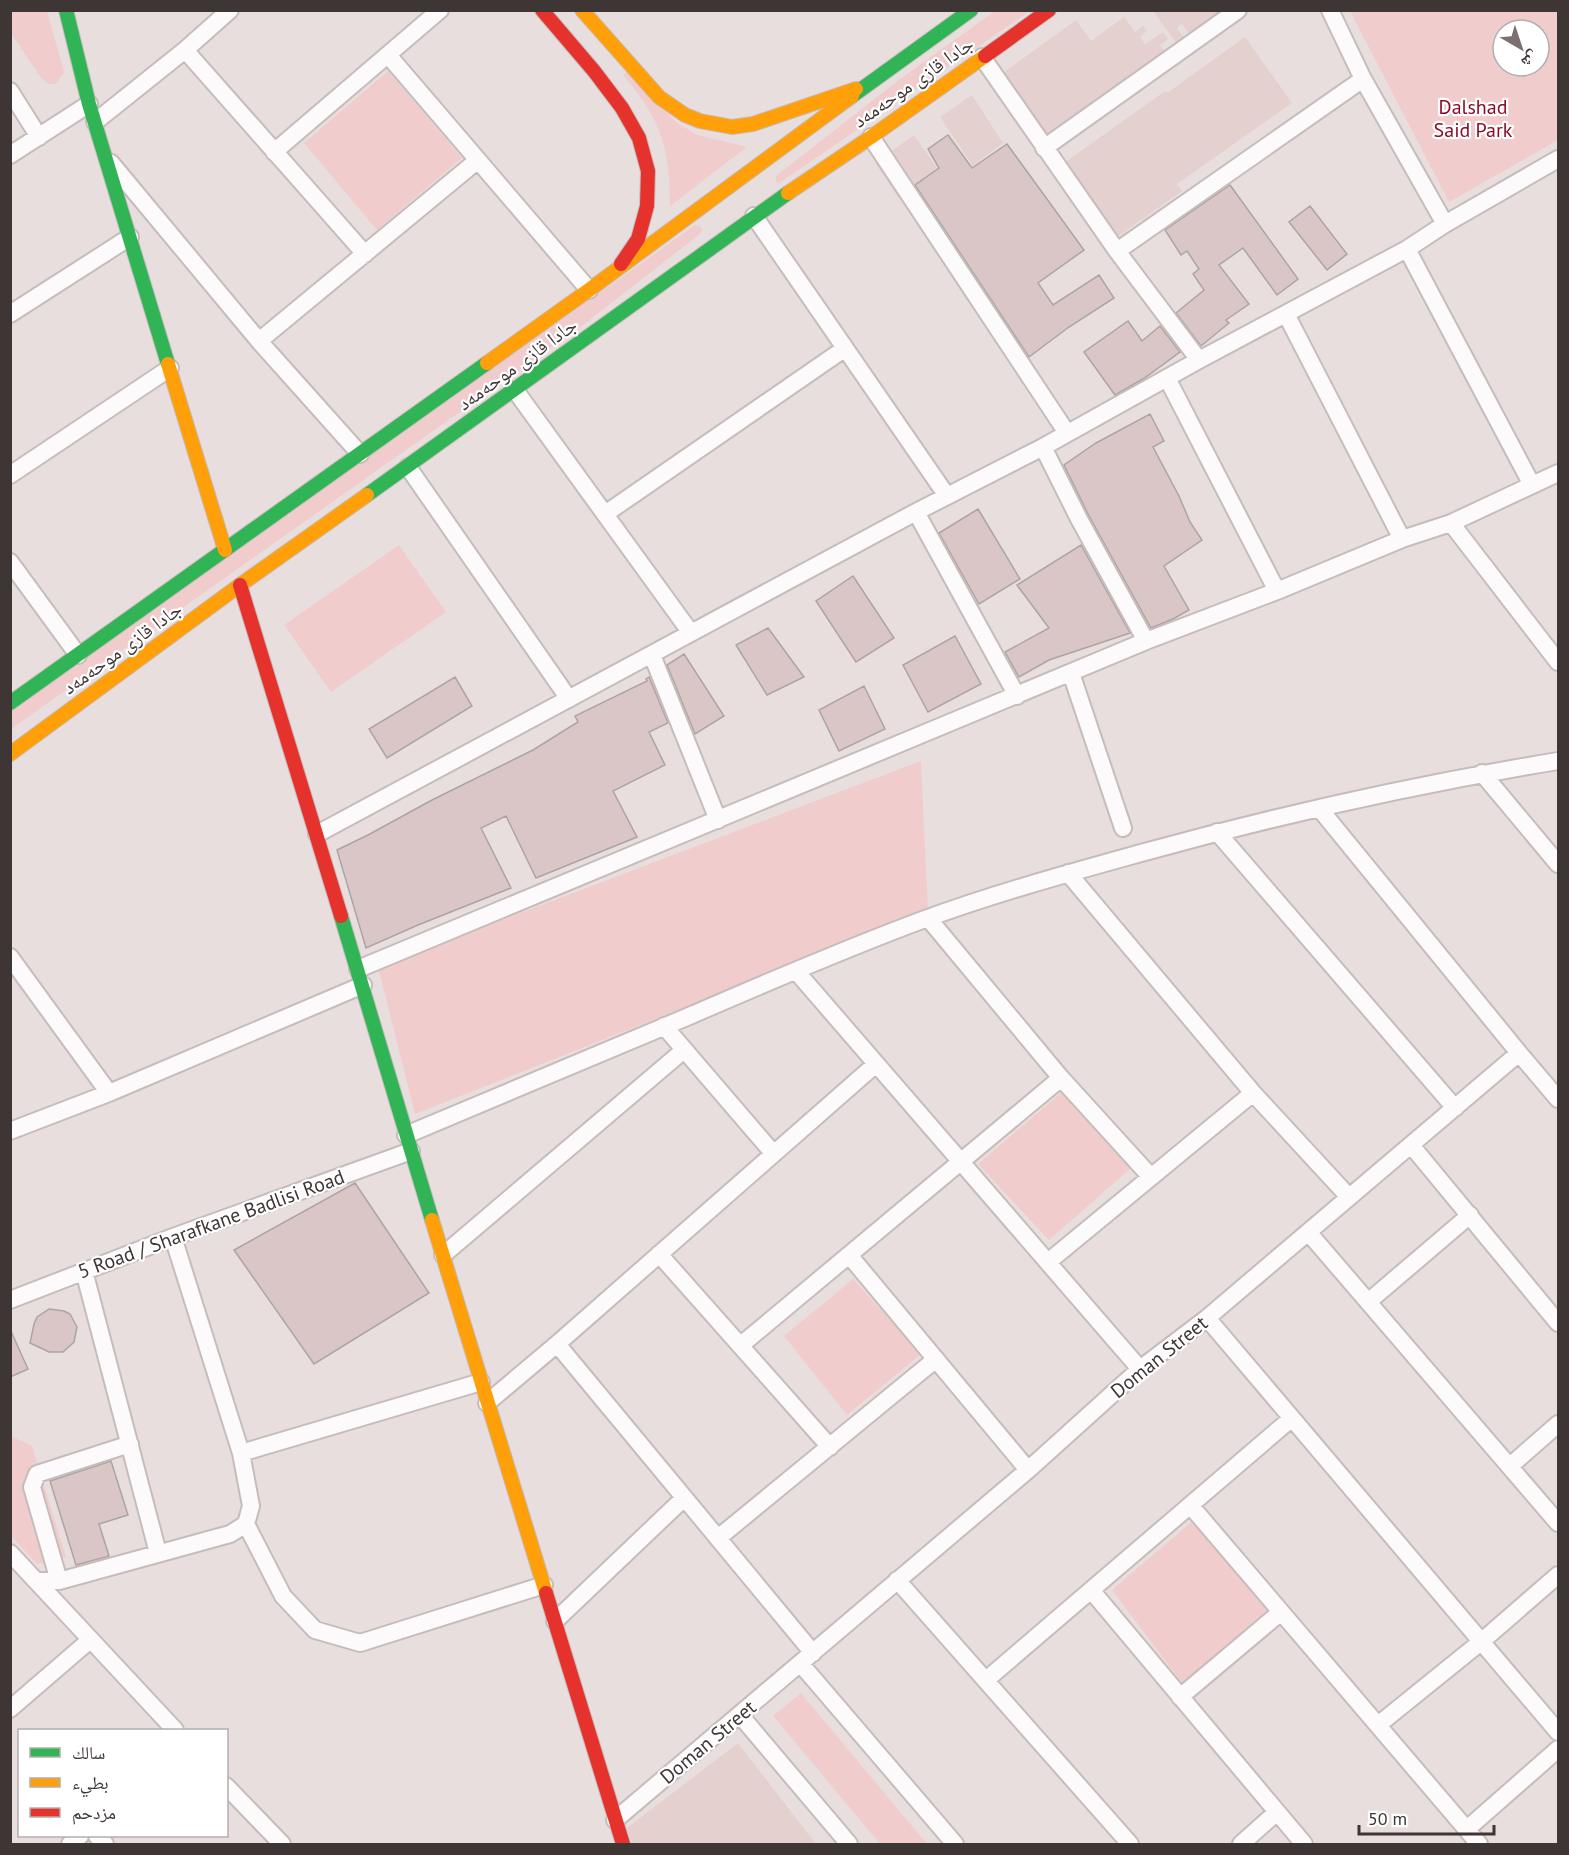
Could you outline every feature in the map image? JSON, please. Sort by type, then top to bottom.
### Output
[{"type":"street","points":[[66,10],[89,104],[225,550]]},
{"type":"street","points":[[95,122],[185,50],[230,10]]},
{"type":"street","points":[[274,152],[440,10]]},
{"type":"street","points":[[542,10],[605,61],[672,107],[686,115],[716,125],[732,127],[753,124],[867,85]]},
{"type":"street","points":[[582,10],[605,61],[622,108],[639,138],[648,171],[647,206],[638,239],[619,268]]},
{"type":"street","name":"جادا قازی موحەمەد","points":[[10,703],[589,290],[971,10]]},
{"type":"street","name":"جادا قازی موحەمەد","points":[[10,754],[240,585],[515,390],[718,230],[754,216],[871,137],[1049,10]]},
{"type":"street","points":[[1044,148],[1238,10]]},
{"type":"street","points":[[1330,10],[1363,79],[1445,224]]},
{"type":"street","points":[[185,50],[365,254]]},
{"type":"street","points":[[388,55],[589,290]]},
{"type":"street","points":[[982,57],[1117,251],[1199,360]]},
{"type":"street","points":[[1117,251],[1363,79]]},
{"type":"street","points":[[10,91],[39,137]]},
{"type":"street","points":[[10,155],[89,104]]},
{"type":"street","points":[[871,137],[1067,434]]},
{"type":"street","points":[[105,156],[260,341],[360,454]]},
{"type":"street","points":[[260,341],[478,159]]},
{"type":"street","points":[[317,834],[916,512],[1067,434],[1199,360],[1407,249],[1445,224],[1558,159]]},
{"type":"street","points":[[697,210],[708,213],[718,230]]},
{"type":"street","points":[[754,216],[947,496]]},
{"type":"street","points":[[12,310],[130,237]]},
{"type":"street","points":[[1407,249],[1532,485]]},
{"type":"street","points":[[1286,314],[1402,539]]},
{"type":"street","points":[[605,514],[844,349]]},
{"type":"street","points":[[10,475],[170,368]]},
{"type":"street","points":[[1167,378],[1277,591]]},
{"type":"street","points":[[515,390],[691,633]]},
{"type":"street","points":[[1043,447],[1079,519],[1146,641]]},
{"type":"street","points":[[408,466],[569,699]]},
{"type":"street","points":[[358,969],[1146,641],[1277,591],[1402,539],[1451,523],[1558,473]]},
{"type":"street","points":[[916,512],[1017,696]]},
{"type":"street","points":[[1451,523],[1558,662]]},
{"type":"street","points":[[10,562],[78,655]]},
{"type":"street","points":[[240,585],[623,1845]]},
{"type":"street","points":[[652,655],[718,820]]},
{"type":"street","points":[[1071,674],[1123,828]]},
{"type":"street","name":"5 Road / Sharafkane Badlisi Road","points":[[10,1299],[409,1143],[664,1026],[928,918],[1068,873],[1217,832],[1482,773],[1558,761]]},
{"type":"street","points":[[1482,773],[1558,864]]},
{"type":"street","points":[[1319,808],[1558,1099]]},
{"type":"street","points":[[1217,832],[1455,1108]]},
{"type":"street","points":[[1068,873],[1253,1093],[1349,1197]]},
{"type":"street","points":[[928,918],[1061,1078],[1151,1177]]},
{"type":"street","points":[[10,957],[109,1093]]},
{"type":"street","points":[[795,971],[1140,1369]]},
{"type":"street","points":[[10,1131],[109,1093],[363,986]]},
{"type":"street","points":[[664,1026],[773,1153]]},
{"type":"street","points":[[443,1255],[684,1050]]},
{"type":"street","name":"Doman Street","points":[[615,1820],[1028,1470],[1140,1369],[1207,1318],[1519,1053]]},
{"type":"street","points":[[487,1403],[876,1064]]},
{"type":"street","points":[[741,1346],[1061,1078]]},
{"type":"street","points":[[1048,1262],[1253,1093]]},
{"type":"street","points":[[1411,1144],[1558,1323]]},
{"type":"street","points":[[1368,1302],[1470,1215]]},
{"type":"street","points":[[1308,1232],[1558,1523]]},
{"type":"street","points":[[37,1581],[60,1581],[158,1552],[230,1534],[246,1524],[252,1506],[241,1453],[173,1237]]},
{"type":"street","points":[[659,1254],[830,1446]]},
{"type":"street","points":[[849,1255],[1028,1470]]},
{"type":"street","points":[[84,1271],[158,1552]]},
{"type":"street","points":[[1207,1318],[1558,1732]]},
{"type":"street","points":[[556,1344],[718,1538],[806,1658],[955,1845]]},
{"type":"street","points":[[718,1538],[936,1359]]},
{"type":"street","points":[[241,1453],[481,1382]]},
{"type":"street","points":[[986,1680],[1292,1418]]},
{"type":"street","points":[[1510,1466],[1558,1424]]},
{"type":"street","points":[[60,1581],[32,1487],[37,1474],[130,1444]]},
{"type":"street","points":[[555,1621],[684,1498]]},
{"type":"street","points":[[1190,1505],[1479,1845]]},
{"type":"street","points":[[246,1524],[283,1596],[315,1630],[360,1643],[544,1585]]},
{"type":"street","points":[[10,1553],[173,1729]]},
{"type":"street","points":[[1378,1725],[1482,1641],[1558,1575]]},
{"type":"street","points":[[897,1581],[1130,1845]]},
{"type":"street","points":[[1091,1590],[1304,1845]]},
{"type":"street","points":[[1180,1697],[1281,1612]]},
{"type":"street","points":[[10,1709],[90,1640]]},
{"type":"street","points":[[740,1714],[849,1845]]},
{"type":"street","points":[[1467,1829],[1558,1749]]},
{"type":"street","points":[[228,1788],[282,1845]]},
{"type":"street","points":[[1240,1845],[1278,1812]]},
{"type":"shaded area","points":[[1153,11],[1235,11],[1192,37],[1182,24],[1177,28],[1184,38],[1177,44]]},
{"type":"shaded area","points":[[1124,17],[1135,32],[1143,26],[1147,31],[1140,37],[1145,44],[1163,32],[1168,39],[1160,45],[1167,54],[1043,144],[996,78],[1076,20],[1091,41]]},
{"type":"shaded area","points":[[1245,37],[1292,103],[1177,184],[1182,191],[1110,242],[1057,168]]},
{"type":"shaded area","points":[[972,95],[1003,143],[973,166],[940,117]]},
{"type":"shaded area","points":[[914,135],[938,169],[898,197],[875,163]]},
{"type":"shaded area","points":[[738,1743],[816,1844],[632,1844],[627,1828]]},
{"type":"green space","points":[[10,11],[47,11],[64,72],[56,84],[49,84],[41,78],[11,33]]},
{"type":"green space","points":[[995,11],[1030,11],[778,184],[776,176],[900,79]]},
{"type":"green space","name":"Dalshad Said Park","points":[[1350,11],[1558,11],[1558,140],[1449,202]]},
{"type":"green space","points":[[388,71],[462,158],[377,230],[304,143]]},
{"type":"green space","points":[[627,72],[677,123],[698,135],[747,147],[670,206],[668,167],[661,135],[655,120],[623,75]]},
{"type":"green space","points":[[695,225],[700,226],[702,230],[700,234],[583,325],[11,729],[10,710]]},
{"type":"green space","points":[[399,545],[446,612],[331,692],[284,625]]},
{"type":"green space","points":[[921,761],[928,911],[415,1114],[378,967]]},
{"type":"green space","points":[[1062,1092],[1131,1168],[1049,1240],[978,1164]]},
{"type":"green space","points":[[853,1279],[921,1354],[847,1415],[784,1336]]},
{"type":"green space","points":[[11,1436],[32,1446],[66,1557],[37,1564],[11,1536]]},
{"type":"green space","points":[[1195,1519],[1270,1611],[1183,1684],[1112,1590]]},
{"type":"green space","points":[[801,1693],[927,1844],[880,1844],[773,1716]]},
{"type":"building","points":[[948,135],[972,168],[1007,144],[1084,250],[1038,283],[1053,305],[1099,275],[1114,298],[1069,327],[1029,357],[915,185],[939,168],[928,149]]},
{"type":"building","points":[[1230,185],[1298,279],[1277,295],[1243,248],[1219,265],[1249,304],[1226,320],[1229,323],[1201,346],[1176,313],[1204,290],[1193,274],[1199,269],[1187,251],[1181,255],[1165,230]]},
{"type":"building","points":[[1310,206],[1347,254],[1327,270],[1289,222]]},
{"type":"building","points":[[1128,321],[1142,341],[1160,326],[1180,352],[1143,379],[1115,395],[1084,352]]},
{"type":"building","points":[[1150,414],[1164,441],[1153,447],[1190,522],[1202,540],[1164,566],[1189,610],[1151,628],[1088,514],[1064,465],[1096,443]]},
{"type":"building","points":[[978,509],[1020,579],[979,604],[939,533]]},
{"type":"building","points":[[1081,545],[1130,633],[1049,660],[1019,677],[1005,652],[1049,628],[1017,585]]},
{"type":"building","points":[[853,576],[894,638],[856,662],[816,601]]},
{"type":"building","points":[[768,628],[804,677],[767,695],[736,645]]},
{"type":"building","points":[[955,636],[981,684],[928,712],[903,665]]},
{"type":"building","points":[[684,654],[724,716],[695,734],[667,665]]},
{"type":"building","points":[[455,677],[472,706],[387,758],[369,729]]},
{"type":"building","points":[[649,677],[668,723],[649,732],[665,765],[613,791],[637,837],[536,878],[506,816],[481,828],[511,888],[366,948],[337,850],[533,750],[578,722],[575,716],[647,681]]},
{"type":"building","points":[[864,686],[885,729],[839,751],[819,710]]},
{"type":"building","points":[[355,1183],[429,1293],[314,1364],[234,1250]]},
{"type":"building","points":[[49,1309],[70,1314],[77,1327],[74,1342],[63,1352],[49,1352],[30,1343],[37,1317]]},
{"type":"building","points":[[10,1329],[28,1369],[10,1377]]},
{"type":"building","points":[[111,1461],[128,1515],[99,1524],[109,1556],[76,1565],[50,1481]]},
{"type":"traffic: fast","points":[[66,10],[89,104],[168,364]]},
{"type":"traffic: fast","points":[[852,96],[971,10]]},
{"type":"traffic: fast","points":[[367,495],[788,193]]},
{"type":"traffic: fast","points":[[10,703],[487,363]]},
{"type":"traffic: fast","points":[[341,916],[432,1220]]},
{"type":"traffic: slow","points":[[582,10],[659,97],[685,115],[700,121],[732,127],[753,124],[856,89]]},
{"type":"traffic: slow","points":[[788,193],[985,56]]},
{"type":"traffic: slow","points":[[487,363],[852,96]]},
{"type":"traffic: slow","points":[[168,364],[225,550]]},
{"type":"traffic: slow","points":[[10,754],[367,495]]},
{"type":"traffic: slow","points":[[432,1220],[546,1593]]},
{"type":"traffic: jam","points":[[542,10],[594,71],[622,108],[639,138],[648,171],[647,206],[638,239],[621,264]]},
{"type":"traffic: jam","points":[[985,56],[1049,10]]},
{"type":"traffic: jam","points":[[240,585],[341,916]]},
{"type":"traffic: jam","points":[[546,1593],[623,1844]]}]
